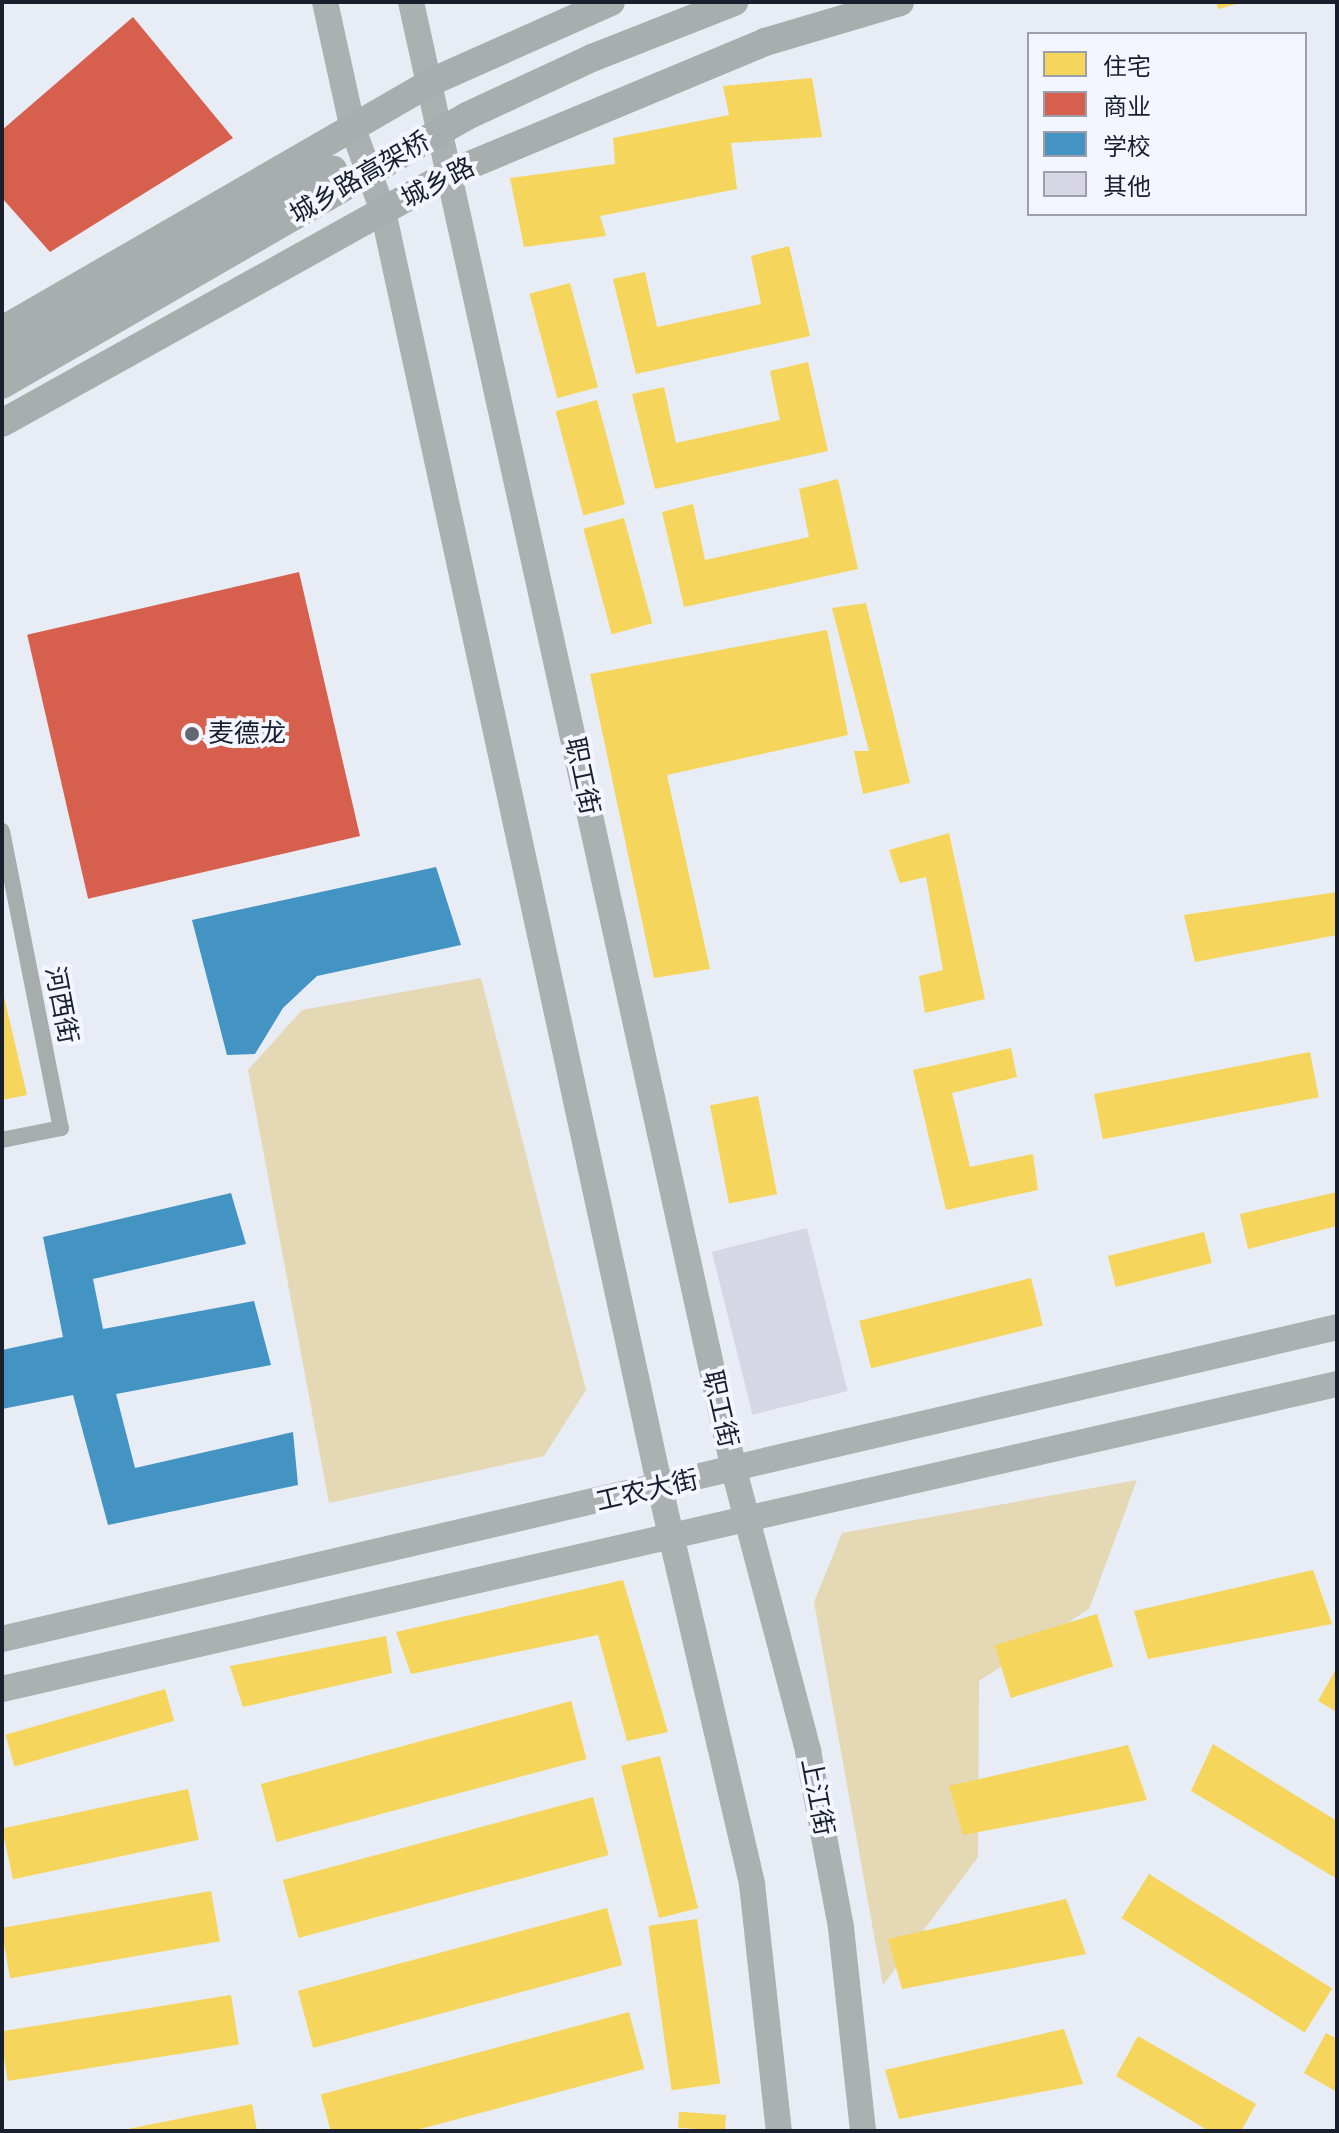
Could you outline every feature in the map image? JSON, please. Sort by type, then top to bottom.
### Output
[{"type":"highway","points":[[2,330],[431,82],[611,2]]},
{"type":"highway","name":"城乡路高架桥","points":[[2,360],[457,102],[683,2]]},
{"type":"highway","name":"城乡路高架桥","points":[[2,385],[467,116],[592,58],[734,2]]},
{"type":"highway","name":"城乡路","points":[[2,423],[453,172],[765,42],[900,2]]},
{"type":"main road","points":[[325,2],[353,129],[383,211],[660,1488],[752,1884],[779,2131]]},
{"type":"main road","name":"职工街","points":[[411,2],[453,172],[734,1470]]},
{"type":"main road","name":"工农大街","points":[[2,1639],[660,1488],[1337,1327]]},
{"type":"main road","name":"工农大街","points":[[2,1689],[748,1522],[1337,1384]]},
{"type":"main road","name":"上江街","points":[[734,1470],[816,1795],[841,1928],[863,2131]]},
{"type":"street","name":"河西街","points":[[2,831],[61,1128],[2,1140]]},
{"type":"shaded area","points":[[481,978],[586,1390],[544,1456],[329,1503],[248,1070],[302,1010]]},
{"type":"shaded area","points":[[1137,1480],[1089,1609],[979,1681],[978,1857],[883,1985],[814,1602],[842,1533]]},
{"type":"building: 住宅","points":[[1216,2],[1241,2],[1241,3],[1218,9]]},
{"type":"building: 住宅","points":[[812,78],[822,137],[731,143],[737,189],[600,216],[606,236],[524,247],[510,178],[615,164],[613,138],[729,115],[723,86]]},
{"type":"building: 住宅","points":[[789,246],[810,336],[636,374],[613,279],[645,272],[657,327],[761,304],[751,256]]},
{"type":"building: 住宅","points":[[570,283],[598,387],[557,398],[529,294]]},
{"type":"building: 住宅","points":[[808,362],[828,451],[655,489],[632,394],[664,387],[676,443],[780,420],[770,371]]},
{"type":"building: 住宅","points":[[597,400],[625,504],[583,515],[555,411]]},
{"type":"building: 住宅","points":[[838,479],[858,569],[684,607],[662,512],[693,504],[705,560],[809,537],[799,489]]},
{"type":"building: 住宅","points":[[624,518],[652,623],[612,634],[583,529]]},
{"type":"building: 住宅","points":[[866,603],[910,783],[863,794],[854,751],[869,751],[832,608]]},
{"type":"building: 住宅","points":[[827,630],[848,735],[667,775],[710,969],[654,978],[590,674]]},
{"type":"building: 住宅","points":[[949,833],[985,999],[925,1013],[919,976],[943,970],[926,877],[900,883],[889,850]]},
{"type":"building: 住宅","points":[[1337,892],[1337,935],[1195,962],[1184,915]]},
{"type":"building: 住宅","points":[[2,988],[27,1095],[2,1100]]},
{"type":"building: 住宅","points":[[1011,1048],[1017,1077],[952,1093],[970,1167],[1033,1154],[1038,1190],[946,1210],[913,1070]]},
{"type":"building: 住宅","points":[[1310,1052],[1319,1097],[1103,1139],[1094,1094]]},
{"type":"building: 住宅","points":[[758,1096],[777,1194],[729,1204],[710,1105]]},
{"type":"building: 住宅","points":[[1337,1192],[1337,1226],[1248,1249],[1240,1214]]},
{"type":"building: 住宅","points":[[1204,1232],[1212,1263],[1116,1287],[1108,1256]]},
{"type":"building: 住宅","points":[[1031,1278],[1043,1326],[871,1368],[859,1321]]},
{"type":"building: 住宅","points":[[1313,1570],[1332,1624],[1148,1659],[1134,1611]]},
{"type":"building: 住宅","points":[[623,1580],[668,1732],[627,1741],[598,1635],[411,1674],[396,1632]]},
{"type":"building: 住宅","points":[[1097,1614],[1113,1667],[1011,1698],[995,1645]]},
{"type":"building: 住宅","points":[[386,1636],[392,1673],[243,1707],[230,1666]]},
{"type":"building: 住宅","points":[[1337,1667],[1337,1712],[1318,1701]]},
{"type":"building: 住宅","points":[[165,1689],[174,1721],[15,1766],[5,1735]]},
{"type":"building: 住宅","points":[[571,1701],[587,1759],[276,1842],[261,1784]]},
{"type":"building: 住宅","points":[[1213,1744],[1337,1821],[1337,1879],[1191,1791]]},
{"type":"building: 住宅","points":[[1128,1745],[1147,1800],[963,1835],[949,1786]]},
{"type":"building: 住宅","points":[[660,1756],[698,1908],[659,1918],[621,1766]]},
{"type":"building: 住宅","points":[[188,1789],[199,1840],[13,1879],[2,1829]]},
{"type":"building: 住宅","points":[[593,1797],[609,1855],[298,1938],[283,1880]]},
{"type":"building: 住宅","points":[[1149,1874],[1332,1988],[1305,2033],[1121,1918]]},
{"type":"building: 住宅","points":[[211,1891],[220,1941],[10,1978],[2,1928]]},
{"type":"building: 住宅","points":[[1066,1899],[1086,1954],[902,1989],[888,1939]]},
{"type":"building: 住宅","points":[[607,1908],[622,1965],[313,2048],[298,1991]]},
{"type":"building: 住宅","points":[[697,1919],[720,2083],[672,2090],[648,1926]]},
{"type":"building: 住宅","points":[[231,1995],[239,2044],[8,2081],[2,2031]]},
{"type":"building: 住宅","points":[[629,2012],[644,2069],[413,2131],[331,2131],[321,2095]]},
{"type":"building: 住宅","points":[[1064,2029],[1083,2084],[899,2119],[885,2070]]},
{"type":"building: 住宅","points":[[1326,2033],[1337,2039],[1337,2092],[1304,2073]]},
{"type":"building: 住宅","points":[[1138,2036],[1256,2104],[1241,2131],[1209,2131],[1116,2076]]},
{"type":"building: 住宅","points":[[252,2104],[257,2131],[123,2131],[123,2130]]},
{"type":"building: 住宅","points":[[679,2112],[726,2115],[725,2131],[678,2128]]},
{"type":"building: 商业","points":[[133,17],[233,138],[50,252],[2,198],[2,130]]},
{"type":"building: 商业","name":"麦德龙","points":[[299,572],[360,836],[88,899],[27,635]]},
{"type":"building: 学校","points":[[436,867],[461,945],[317,976],[283,1008],[255,1054],[227,1055],[192,920]]},
{"type":"building: 学校","points":[[231,1193],[246,1244],[93,1279],[103,1329],[254,1301],[271,1365],[116,1394],[135,1468],[293,1432],[298,1485],[108,1525],[73,1395],[2,1409],[2,1350],[63,1337],[43,1237]]},
{"type":"building: 其他","points":[[807,1228],[848,1391],[753,1415],[712,1252]]},
{"type":"place","name":"麦德龙","points":[[192,734]]}]
